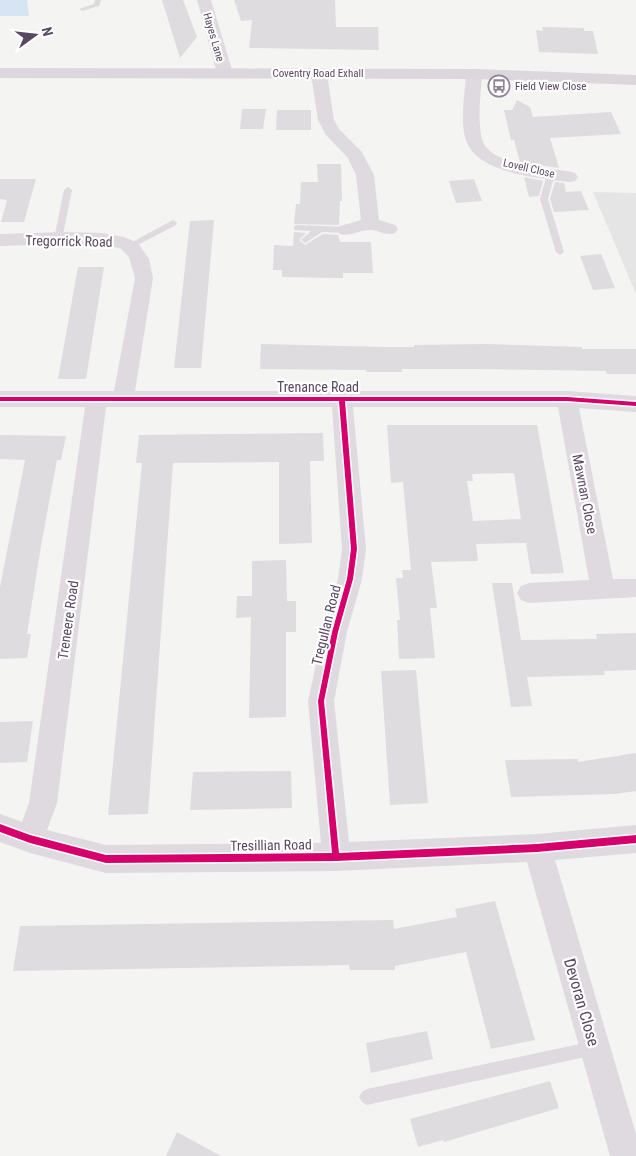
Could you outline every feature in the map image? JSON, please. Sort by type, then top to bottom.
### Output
[{"type":"main road","name":"Coventry Road Exhall","points":[[0,73],[474,74],[636,80]]},
{"type":"street","name":"Hayes Lane","points":[[204,0],[225,73]]},
{"type":"street","points":[[320,74],[326,120],[332,131],[356,156],[365,176],[370,224]]},
{"type":"street","name":"Lovell Close","points":[[474,74],[472,115],[476,144],[488,158],[533,172],[569,177]]},
{"type":"street","points":[[346,230],[370,224],[389,229]]},
{"type":"street","name":"Tregorrick Road","points":[[0,240],[99,238],[117,241],[130,246],[138,254],[144,270],[144,278],[123,398]]},
{"type":"street","name":"Trenance Road","points":[[0,399],[567,399],[636,404]]},
{"type":"street","name":"Treneere Road","points":[[30,839],[43,803],[98,399]]},
{"type":"street","name":"Mawnan Close","points":[[567,399],[603,589]]},
{"type":"street","name":"Tregullan Road","points":[[336,857],[321,701],[350,579],[354,549],[342,400]]},
{"type":"street","points":[[529,592],[634,588]]},
{"type":"street","name":"Tresillian Road","points":[[0,828],[30,839],[106,859],[336,857],[537,848],[636,838]]},
{"type":"street","name":"Devoran Close","points":[[537,848],[626,1156]]},
{"type":"lane","points":[[82,9],[97,5],[98,0]]},
{"type":"lane","points":[[551,174],[544,199],[560,252]]},
{"type":"lane","points":[[58,239],[68,190]]},
{"type":"lane","points":[[130,246],[173,223]]},
{"type":"lane","points":[[297,228],[346,230]]},
{"type":"lane","points":[[305,240],[319,230]]},
{"type":"lane","points":[[368,1097],[595,1048]]},
{"type":"shaded area","points":[[0,0],[27,0],[29,16],[0,16]]},
{"type":"shaded area","points":[[593,192],[636,193],[636,294]]},
{"type":"building","points":[[162,0],[183,0],[197,37],[180,58]]},
{"type":"building","points":[[234,0],[335,0],[336,27],[378,27],[379,50],[249,48],[252,20],[241,21]]},
{"type":"building","points":[[542,27],[584,28],[584,31],[593,31],[598,54],[539,52],[536,30],[543,31]]},
{"type":"building","points":[[517,100],[530,107],[533,117],[611,112],[621,134],[550,138],[559,168],[520,162],[514,140],[511,140],[504,110],[512,110]]},
{"type":"building","points":[[242,109],[266,109],[263,129],[240,129]]},
{"type":"building","points":[[277,110],[311,110],[311,130],[276,130]]},
{"type":"building","points":[[317,164],[341,164],[342,201],[340,201],[339,225],[294,224],[296,204],[300,204],[301,182],[318,182]]},
{"type":"building","points":[[524,177],[543,181],[539,196],[529,197]]},
{"type":"building","points":[[0,179],[36,179],[24,222],[1,222],[7,200],[0,199]]},
{"type":"building","points":[[474,179],[482,201],[456,203],[449,181]]},
{"type":"building","points":[[555,182],[564,183],[566,192],[581,191],[589,210],[554,212],[550,199]]},
{"type":"building","points":[[214,220],[201,368],[174,368],[190,221]]},
{"type":"building","points":[[294,232],[306,233],[299,240],[305,245],[323,234],[338,235],[340,242],[371,242],[373,273],[343,273],[343,278],[282,277],[282,270],[273,270],[274,245],[293,246]]},
{"type":"building","points":[[601,254],[615,288],[593,290],[580,256]]},
{"type":"building","points":[[78,267],[104,267],[86,379],[58,379]]},
{"type":"building","points":[[261,344],[414,347],[414,345],[486,344],[582,347],[582,349],[636,349],[636,374],[607,374],[606,371],[482,369],[402,369],[402,372],[366,372],[366,370],[260,369]]},
{"type":"building","points":[[387,425],[537,425],[564,573],[531,574],[526,543],[476,544],[478,561],[431,562],[437,608],[430,608],[435,658],[399,659],[397,620],[400,620],[396,578],[403,578],[402,570],[411,570],[403,482],[391,483]],"holes":[[[514,473],[521,519],[473,521],[467,481],[473,481],[472,474]]]},
{"type":"building","points":[[323,433],[324,461],[310,461],[312,543],[279,544],[279,462],[173,463],[148,814],[108,815],[142,463],[136,463],[139,435]]},
{"type":"building","points":[[0,435],[66,436],[61,460],[57,460],[41,546],[27,634],[31,634],[27,658],[0,659],[0,587],[25,460],[0,459]]},
{"type":"building","points":[[286,560],[287,601],[296,601],[296,632],[286,632],[286,717],[249,718],[251,617],[236,618],[237,596],[252,596],[252,561]]},
{"type":"building","points":[[492,583],[512,583],[521,640],[597,639],[596,634],[636,633],[636,670],[604,671],[605,675],[527,677],[532,706],[511,707]]},
{"type":"building","points":[[416,670],[428,803],[390,805],[381,671]]},
{"type":"building","points":[[33,721],[27,762],[0,763],[0,722]]},
{"type":"building","points":[[636,753],[636,791],[615,794],[511,797],[505,760],[578,759],[578,762]]},
{"type":"building","points":[[291,771],[292,808],[190,810],[193,772]]},
{"type":"building","points":[[495,901],[535,1040],[491,1049],[466,952],[395,966],[395,970],[350,970],[349,965],[13,971],[20,926],[393,920],[394,929],[457,917],[455,909]]},
{"type":"building","points":[[427,1031],[433,1059],[371,1073],[366,1043]]},
{"type":"building","points":[[550,1081],[559,1108],[444,1142],[443,1140],[418,1147],[410,1119]]},
{"type":"building","points":[[177,1132],[221,1156],[166,1156]]},
{"type":"cycle path","points":[[0,399],[567,399],[636,404]]},
{"type":"cycle path","points":[[336,857],[321,701],[335,632],[350,579],[354,549],[342,400]]},
{"type":"cycle path","points":[[0,828],[30,839],[106,859],[336,857],[537,848],[636,839]]},
{"type":"place","name":"Field View Close","points":[[499,86]]}]
